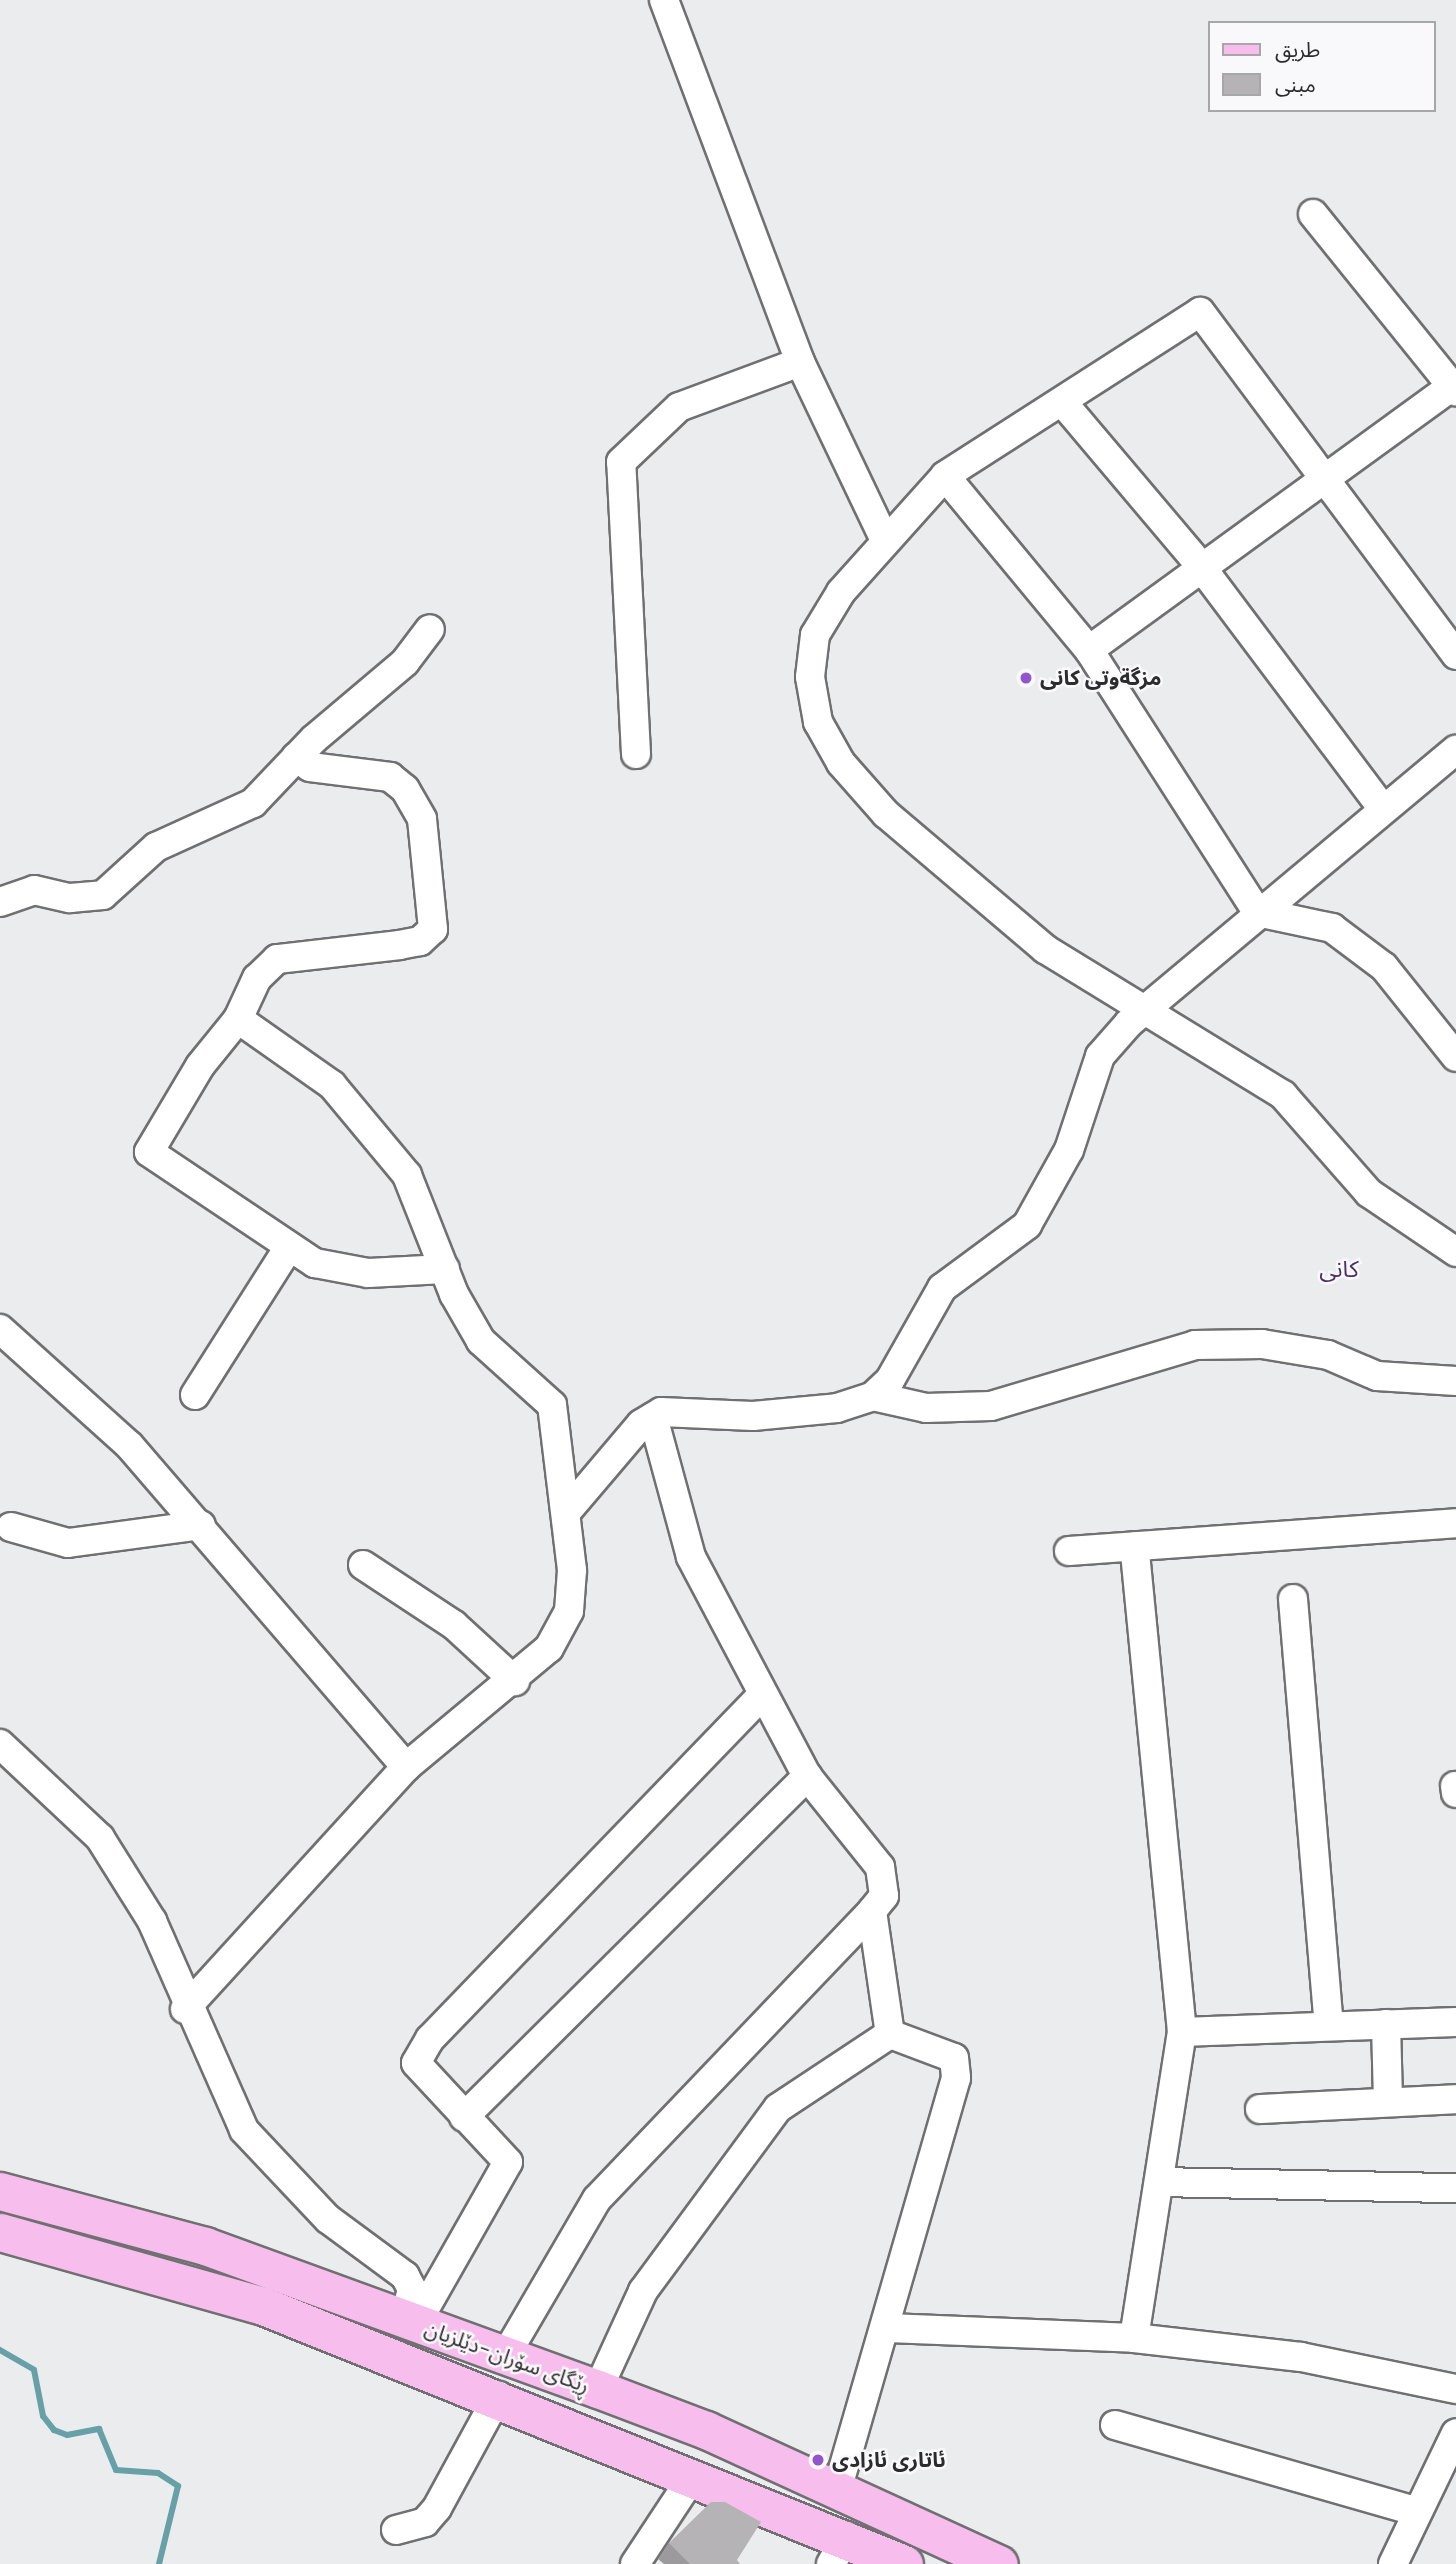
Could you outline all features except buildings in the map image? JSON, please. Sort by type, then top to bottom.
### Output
[{"type":"main road","name":"ڕێگای سۆران-دێلزیان","points":[[0,2191],[228,2255],[504,2358],[598,2389],[837,2489],[999,2564]]},
{"type":"main road","name":"ڕێگای سۆران-دێلزیان","points":[[0,2232],[213,2289],[263,2306],[498,2396],[693,2476],[839,2550],[904,2564]]},
{"type":"main road","points":[[213,2289],[225,2274],[228,2255]]},
{"type":"main road","points":[[263,2306],[264,2287],[278,2273]]},
{"type":"street","points":[[664,0],[800,362],[886,540]]},
{"type":"street","points":[[1089,650],[1199,564],[1327,480],[1455,386],[1313,214]]},
{"type":"street","points":[[1456,655],[1200,312],[1064,404],[945,476],[841,592],[816,635],[810,677],[818,722],[841,763],[886,814],[999,914],[1140,1012],[1283,1095],[1369,1193],[1456,1252]]},
{"type":"street","points":[[636,754],[621,462],[679,407],[800,362]]},
{"type":"street","points":[[1064,404],[1199,564],[1383,809]]},
{"type":"street","points":[[945,476],[1089,650],[1257,912],[1332,928],[1384,967],[1456,1056]]},
{"type":"street","points":[[0,902],[34,890],[70,898],[103,895],[156,847],[253,803],[296,757],[405,662],[430,629]]},
{"type":"street","points":[[873,1396],[890,1380],[942,1289],[1027,1226],[1069,1150],[1100,1056],[1140,1012],[1257,912],[1456,750]]},
{"type":"street","points":[[296,757],[310,767],[364,769],[405,789],[422,819],[433,929],[420,941],[400,946],[277,959],[257,978],[237,1019],[200,1066],[149,1152],[289,1247],[338,1270],[445,1269]]},
{"type":"street","points":[[185,2009],[406,1767],[515,1681],[549,1648],[569,1611],[569,1509],[552,1405],[481,1341],[445,1269],[407,1175],[332,1085],[237,1019]]},
{"type":"street","points":[[195,1395],[289,1247]]},
{"type":"street","points":[[0,1329],[129,1445],[201,1525],[406,1767]]},
{"type":"street","points":[[569,1509],[653,1417],[686,1410],[753,1416],[813,1410],[873,1396],[926,1408],[991,1406],[1195,1345],[1262,1344],[1328,1355],[1377,1376],[1456,1381]]},
{"type":"street","points":[[504,2358],[597,2199],[884,1896],[880,1867],[807,1776],[691,1557],[653,1417]]},
{"type":"street","points":[[1069,1551],[1456,1523]]},
{"type":"street","points":[[11,1527],[68,1543],[201,1525]]},
{"type":"street","points":[[1134,1546],[1182,2032],[1134,2338]]},
{"type":"street","points":[[363,1565],[454,1625],[515,1681]]},
{"type":"street","points":[[1293,1599],[1328,2025]]},
{"type":"street","points":[[410,2322],[508,2162],[416,2063],[430,2039],[762,1695]]},
{"type":"street","points":[[0,1744],[100,1838],[152,1921],[185,2009],[244,2130],[328,2218],[405,2276],[412,2289],[410,2322]]},
{"type":"street","points":[[464,2117],[807,1776]]},
{"type":"street","points":[[1455,1786],[1456,1793]]},
{"type":"street","points":[[872,1911],[890,2034]]},
{"type":"street","points":[[1182,2032],[1456,2022]]},
{"type":"street","points":[[1386,2024],[1388,2101]]},
{"type":"street","points":[[837,2489],[888,2328],[956,2078],[954,2058],[890,2034]]},
{"type":"street","points":[[598,2389],[643,2291],[778,2108],[890,2034]]},
{"type":"street","points":[[1260,2109],[1456,2099]]},
{"type":"street","points":[[1159,2182],[1456,2188]]},
{"type":"street","points":[[888,2328],[1134,2338],[1301,2357],[1456,2389]]},
{"type":"street","points":[[396,2530],[425,2522],[437,2508],[498,2396]]},
{"type":"street","points":[[1115,2425],[1416,2511]]},
{"type":"street","points":[[1393,2564],[1416,2511],[1456,2433]]},
{"type":"street","points":[[635,2564],[693,2476]]},
{"type":"waterway","points":[[0,2350],[34,2370],[43,2416],[54,2430],[67,2435],[99,2429],[116,2470],[158,2473],[178,2486],[159,2564]]},
{"type":"place","name":"مزگةوتی کانی","points":[[1026,678]]},
{"type":"place","name":"ئاتاری ئازادی","points":[[818,2460]]},
{"type":"district","name":"کانی","points":[[1339,1269]]}]
